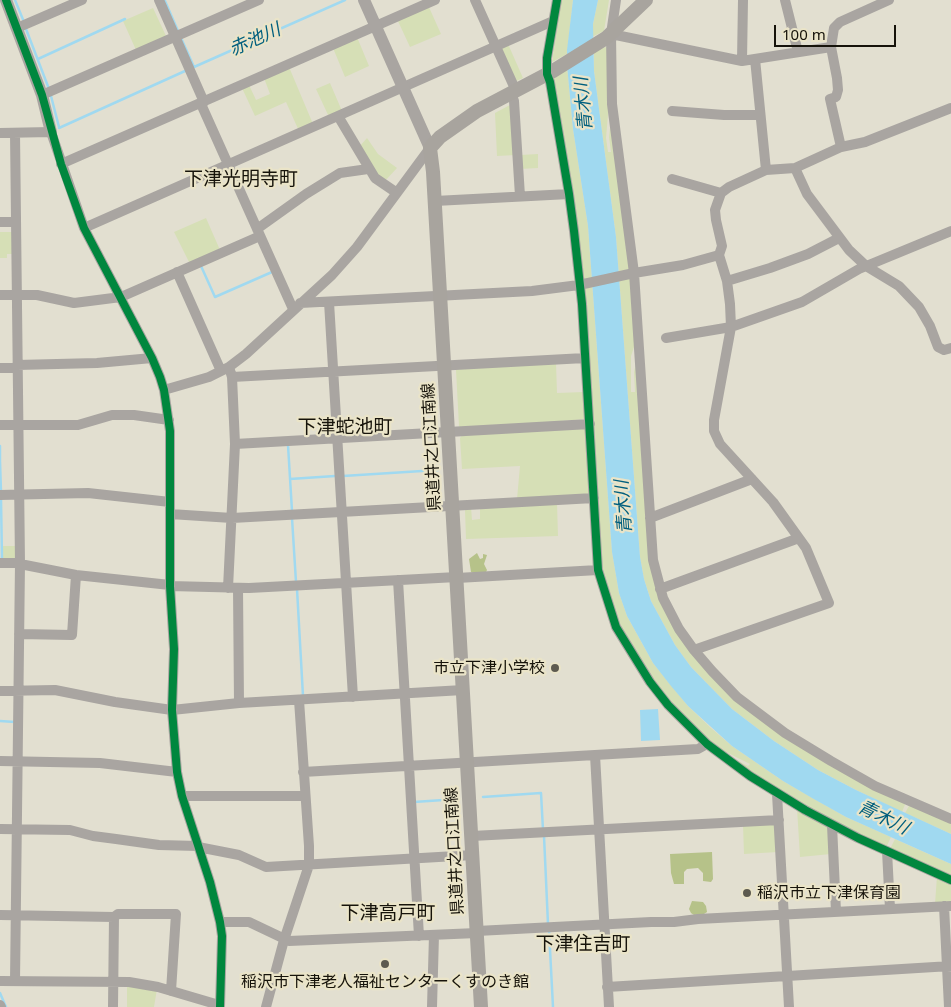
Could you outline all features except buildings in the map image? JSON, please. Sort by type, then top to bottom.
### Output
[{"type":"main road","points":[[430,148],[440,138],[477,111],[550,73],[608,36],[646,0]]},
{"type":"main road","name":"県道井之口江南線","points":[[430,148],[434,172],[482,1007]]},
{"type":"street","points":[[0,981],[129,982],[170,991],[220,1006],[222,936],[210,882],[182,796],[177,772],[172,710],[174,649],[170,586],[169,420],[164,390],[152,358],[84,228],[61,164],[42,95],[6,0]]},
{"type":"street","points":[[17,28],[82,0]]},
{"type":"street","points":[[159,0],[228,165],[259,232],[297,306]]},
{"type":"street","points":[[42,95],[258,0]]},
{"type":"street","points":[[227,372],[332,275],[357,248],[430,148],[364,0]]},
{"type":"street","points":[[61,164],[436,0]]},
{"type":"street","points":[[475,0],[514,92],[520,196]]},
{"type":"street","points":[[557,0],[547,58],[569,194],[582,304],[598,570],[616,627],[629,651],[650,682],[668,705],[707,744],[777,794],[832,825],[951,880]]},
{"type":"street","points":[[616,0],[608,36],[612,104],[633,273],[653,560],[660,589],[679,629],[694,650],[737,697],[785,733],[874,786],[951,819]]},
{"type":"street","points":[[742,61],[743,0]]},
{"type":"street","points":[[785,0],[798,52]]},
{"type":"street","points":[[841,147],[830,99],[836,97],[838,90],[832,47],[834,28],[840,22],[889,0]]},
{"type":"street","points":[[84,228],[553,21]]},
{"type":"street","points":[[608,36],[742,61],[832,47]]},
{"type":"street","points":[[755,59],[766,170]]},
{"type":"street","points":[[694,650],[830,603],[806,548],[773,502],[720,444],[714,432],[714,420],[731,327],[727,281],[719,255],[722,246],[715,210],[721,194],[728,186],[766,170],[795,168],[841,147],[865,142],[951,108]]},
{"type":"street","points":[[672,111],[760,116]]},
{"type":"street","points":[[338,116],[368,169],[375,178],[397,193]]},
{"type":"street","points":[[0,133],[51,132]]},
{"type":"street","points":[[15,133],[20,563],[15,981]]},
{"type":"street","points":[[795,168],[807,194],[849,250],[866,266],[900,286],[919,307],[930,326],[938,347],[944,350],[951,348]]},
{"type":"street","points":[[0,295],[37,295],[74,303],[121,297],[259,232],[306,194],[340,173],[368,169]]},
{"type":"street","points":[[672,179],[721,194]]},
{"type":"street","points":[[435,201],[569,194]]},
{"type":"street","points":[[0,222],[16,222]]},
{"type":"street","points":[[666,338],[731,327],[802,302],[866,266],[951,232]]},
{"type":"street","points":[[727,281],[808,254],[839,238]]},
{"type":"street","points":[[297,306],[329,302],[532,291],[580,285],[633,273],[683,265],[719,255]]},
{"type":"street","points":[[177,272],[227,372],[235,444],[232,518],[233,588],[239,703]]},
{"type":"street","points":[[329,302],[353,697]]},
{"type":"street","points":[[0,368],[152,358]]},
{"type":"street","points":[[164,390],[227,372],[333,372],[585,358]]},
{"type":"street","points":[[0,425],[78,424],[112,415],[134,415],[169,420]]},
{"type":"street","points":[[235,444],[590,424]]},
{"type":"street","points":[[650,518],[752,479]]},
{"type":"street","points":[[0,495],[88,494],[170,502]]},
{"type":"street","points":[[170,514],[232,518],[594,498]]},
{"type":"street","points":[[660,589],[799,538]]},
{"type":"street","points":[[0,563],[20,563],[76,575],[170,586],[233,588],[598,570]]},
{"type":"street","points":[[19,634],[72,635],[76,575]]},
{"type":"street","points":[[398,580],[419,936]]},
{"type":"street","points":[[0,691],[55,690],[115,702],[172,710],[239,703],[463,690]]},
{"type":"street","points":[[266,1007],[284,940],[309,865],[299,700]]},
{"type":"street","points":[[303,772],[698,749],[707,744]]},
{"type":"street","points":[[595,755],[609,1007]]},
{"type":"street","points":[[0,761],[100,762],[177,772]]},
{"type":"street","points":[[777,794],[790,1007]]},
{"type":"street","points":[[182,796],[305,796]]},
{"type":"street","points":[[472,836],[779,820]]},
{"type":"street","points":[[832,825],[836,912]]},
{"type":"street","points":[[0,829],[70,830],[93,836],[159,845],[198,846],[239,855],[266,867],[473,855]]},
{"type":"street","points":[[887,851],[890,909]]},
{"type":"street","points":[[220,922],[249,922],[289,942],[947,906],[949,1007]]},
{"type":"street","points":[[0,915],[114,917],[118,914],[176,914],[170,991]]},
{"type":"street","points":[[113,1007],[114,917]]},
{"type":"street","points":[[432,1007],[434,935]]},
{"type":"street","points":[[607,986],[949,967]]},
{"type":"green space","points":[[561,0],[573,0],[567,54],[552,62]]},
{"type":"green space","points":[[598,0],[609,0],[604,31],[592,37],[593,24]]},
{"type":"green space","points":[[428,5],[441,34],[410,47],[397,19]]},
{"type":"green space","points":[[153,8],[166,36],[136,50],[123,21]]},
{"type":"green space","points":[[357,37],[369,66],[345,77],[333,48]]},
{"type":"green space","points":[[508,44],[523,78],[514,82],[500,50]]},
{"type":"green space","points":[[607,47],[609,103],[606,138],[608,152],[611,152],[609,137],[611,119],[631,271],[636,341],[631,356],[631,392],[635,392],[634,372],[637,359],[658,594],[733,698],[906,802],[902,812],[818,770],[774,741],[732,709],[691,667],[675,645],[651,601],[640,557],[616,237],[594,71],[594,49]]},
{"type":"green space","points":[[567,65],[573,129],[588,226],[612,552],[619,593],[627,616],[653,663],[688,706],[711,728],[732,746],[783,781],[846,817],[891,837],[886,848],[798,803],[727,755],[748,766],[750,764],[716,747],[651,681],[619,627],[602,571],[584,296],[553,79]]},
{"type":"green space","points":[[289,67],[313,124],[299,131],[286,102],[255,116],[242,88],[249,85],[256,100],[270,94],[264,78]]},
{"type":"green space","points":[[330,83],[342,111],[329,117],[316,89]]},
{"type":"green space","points":[[510,105],[516,155],[497,156],[495,113]]},
{"type":"green space","points":[[367,138],[378,154],[397,168],[384,182],[376,175],[359,147]]},
{"type":"green space","points":[[538,154],[538,168],[520,169],[520,155]]},
{"type":"green space","points":[[206,218],[220,250],[190,264],[174,232]]},
{"type":"green space","points":[[0,232],[13,232],[13,254],[7,254],[7,258],[0,258]]},
{"type":"green space","points":[[556,363],[557,393],[584,392],[586,419],[462,429],[459,426],[456,370],[459,368]]},
{"type":"green space","points":[[584,427],[587,430],[589,495],[517,499],[520,466],[462,469],[460,438],[463,434]]},
{"type":"green space","points":[[557,503],[558,536],[466,539],[465,510],[471,507],[472,520],[480,519],[480,507]]},
{"type":"green space","points":[[2,546],[17,546],[18,558],[15,560],[2,560]]},
{"type":"green space","points":[[477,553],[480,559],[483,558],[483,554],[487,555],[484,564],[486,572],[471,572],[469,559]]},
{"type":"green space","points":[[910,804],[951,822],[951,834],[905,813]]},
{"type":"green space","points":[[797,808],[828,826],[831,854],[800,857]]},
{"type":"green space","points":[[774,823],[778,852],[744,854],[743,825]]},
{"type":"green space","points":[[895,839],[951,864],[951,877],[890,849]]},
{"type":"green space","points":[[712,852],[713,879],[711,882],[703,881],[703,873],[698,868],[687,869],[684,872],[684,884],[674,884],[671,873],[670,854]]},
{"type":"green space","points":[[937,876],[951,883],[951,903],[935,904]]},
{"type":"green space","points":[[692,901],[703,902],[707,912],[694,915],[691,913],[689,909]]},
{"type":"green space","points":[[127,985],[157,989],[154,1007],[127,1007]]},
{"type":"water","name":"青木川","points":[[573,0],[598,0],[593,24],[594,71],[616,237],[640,557],[651,601],[675,645],[691,667],[732,709],[774,741],[818,770],[856,790],[951,834],[951,864],[846,817],[783,781],[732,746],[688,706],[671,686],[653,663],[627,616],[619,593],[612,552],[588,226],[573,129],[567,65]]},
{"type":"water","points":[[658,709],[660,740],[641,741],[640,710]]},
{"type":"waterway","points":[[15,0],[24,22]]},
{"type":"waterway","name":"赤池川","points":[[181,38],[194,67],[345,0]]},
{"type":"waterway","name":"赤池川","points":[[165,1],[178,31]]},
{"type":"waterway","points":[[38,59],[125,19]]},
{"type":"waterway","points":[[26,29],[49,89]]},
{"type":"waterway","points":[[59,128],[185,71]]},
{"type":"waterway","points":[[51,96],[59,127]]},
{"type":"waterway","points":[[201,266],[215,297],[272,272]]},
{"type":"waterway","points":[[288,445],[292,511]]},
{"type":"waterway","points":[[0,446],[0,461]]},
{"type":"waterway","points":[[0,461],[1,492]]},
{"type":"waterway","points":[[343,476],[438,470]]},
{"type":"waterway","points":[[290,479],[335,476]]},
{"type":"waterway","points":[[1,499],[2,559]]},
{"type":"waterway","points":[[292,518],[296,582]]},
{"type":"waterway","points":[[297,589],[303,696]]},
{"type":"waterway","points":[[0,721],[15,722]]},
{"type":"waterway","points":[[483,797],[541,793],[543,830]]},
{"type":"waterway","points":[[414,802],[458,799]]},
{"type":"waterway","points":[[544,836],[548,924]]},
{"type":"waterway","points":[[549,930],[553,1007]]},
{"type":"waterway","points":[[0,993],[6,1007]]},
{"type":"cycle path","points":[[6,0],[42,95],[61,164],[84,228],[152,358],[164,390],[170,431],[170,586],[174,649],[172,710],[177,772],[182,796],[210,882],[220,922],[222,936],[220,1007]]},
{"type":"cycle path","points":[[557,0],[547,58],[547,74],[550,82],[569,194],[582,304],[598,570],[616,627],[650,682],[668,705],[707,744],[750,776],[805,810],[858,838],[951,880]]},
{"type":"place","name":"市立下津小学校","points":[[555,668]]},
{"type":"place","name":"稲沢市立下津保育園","points":[[747,893]]},
{"type":"place","name":"稲沢市下津老人福祉センターくすのき館","points":[[385,964]]},
{"type":"district","name":"下津光明寺町","points":[[241,180]]},
{"type":"district","name":"下津蛇池町","points":[[345,428]]},
{"type":"district","name":"下津高戸町","points":[[388,914]]},
{"type":"district","name":"下津住吉町","points":[[583,945]]}]
